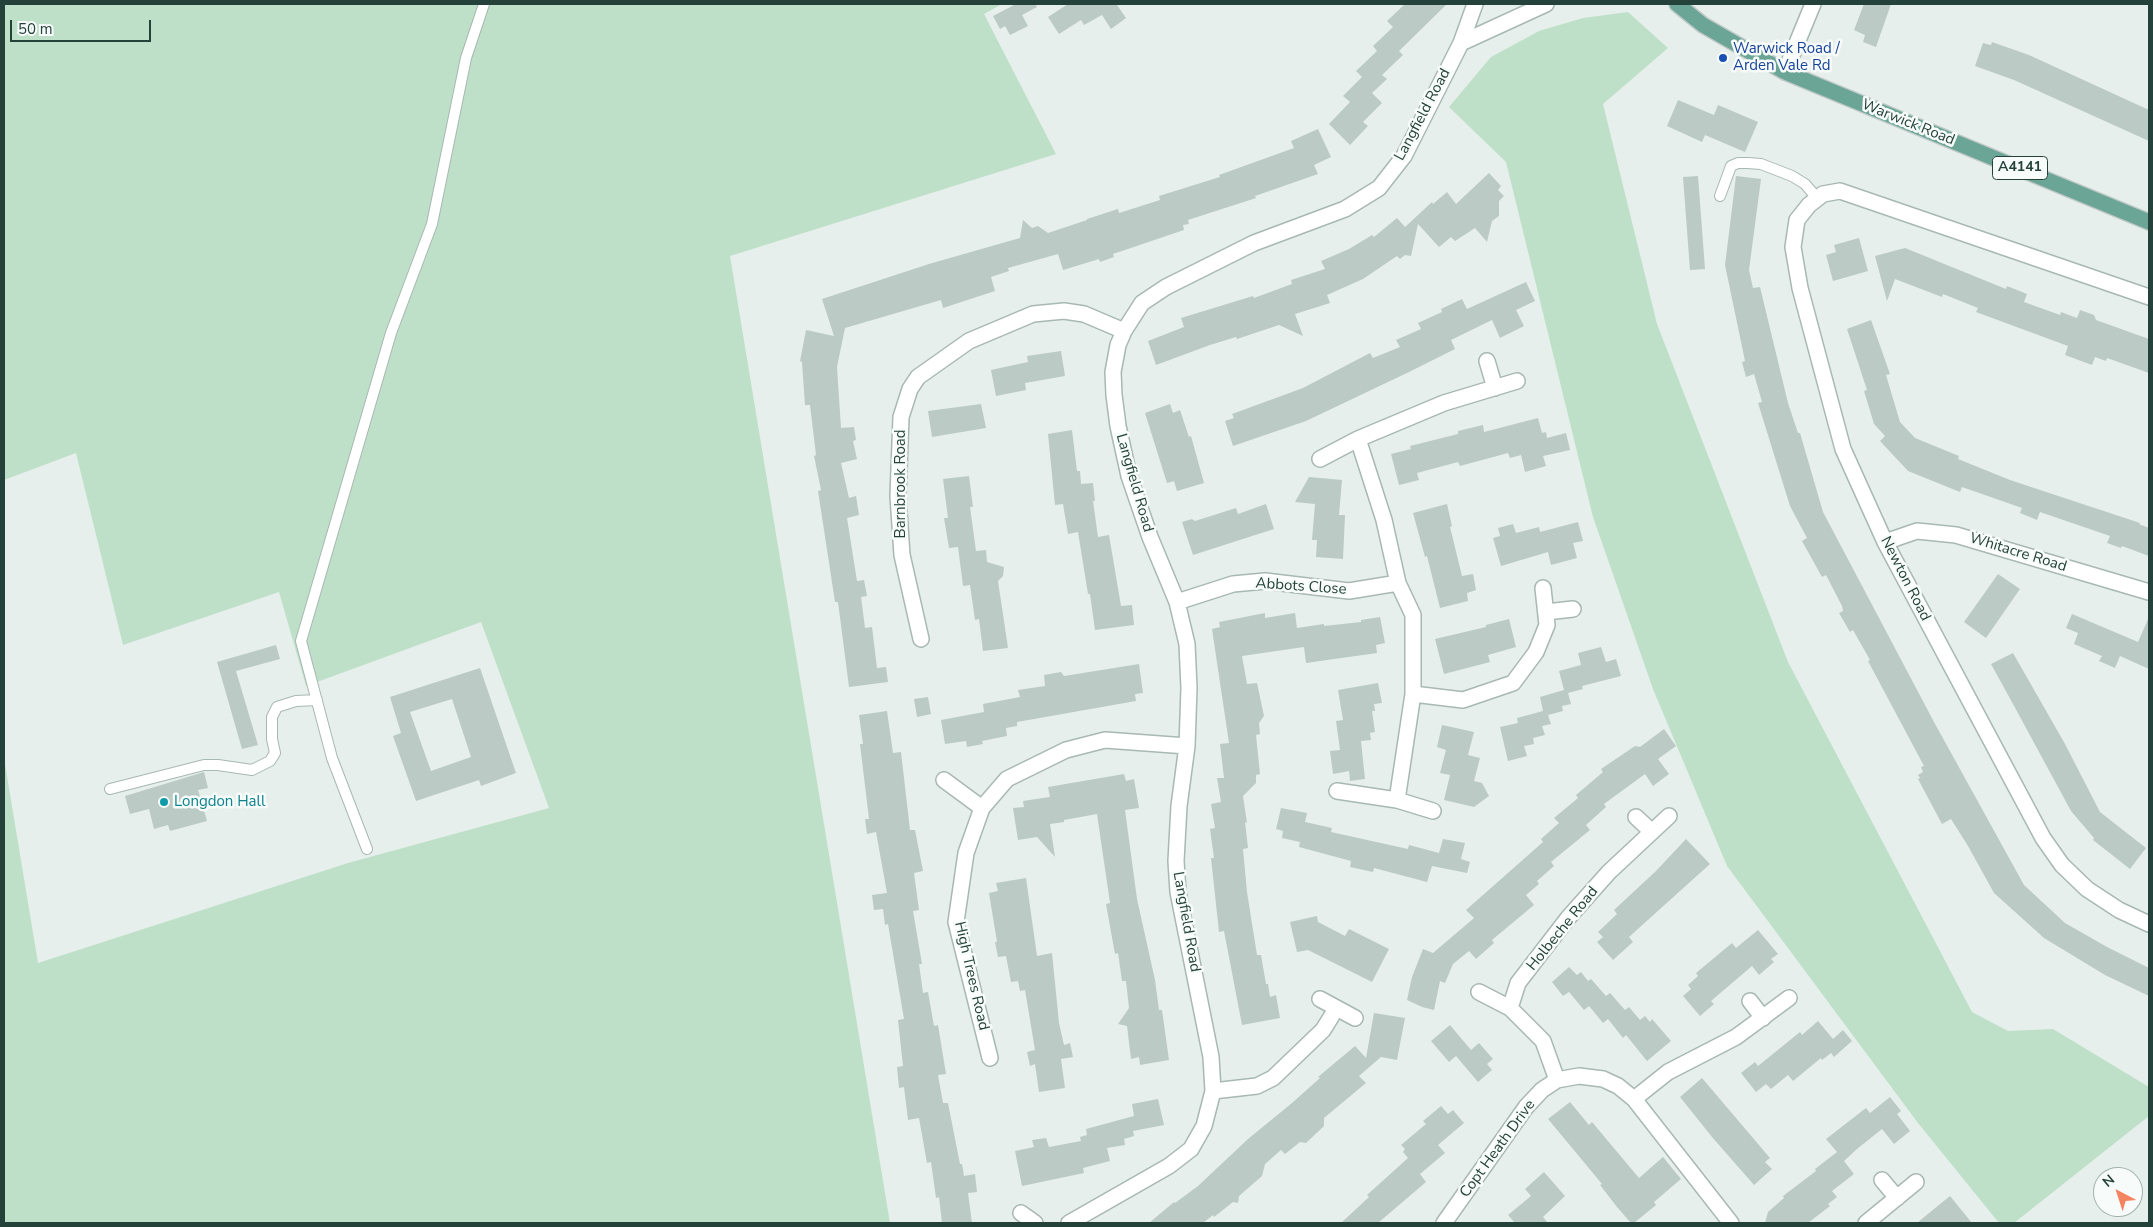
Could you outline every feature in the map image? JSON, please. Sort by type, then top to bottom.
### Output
[{"type":"main road","name":"Warwick Road","points":[[1677,4],[1703,25],[1785,72],[2149,222]]},
{"type":"street","name":"Langfield Road","points":[[1069,1223],[1169,1166],[1190,1149],[1204,1126],[1213,1091],[1212,1057],[1178,892],[1176,861],[1187,746],[1189,688],[1187,644],[1177,602],[1150,537],[1129,476],[1118,426],[1113,372],[1115,356],[1124,330],[1142,303],[1166,287],[1254,243],[1345,209],[1379,188],[1404,156],[1461,43],[1475,4]]},
{"type":"street","points":[[1461,43],[1546,4]]},
{"type":"street","points":[[1785,72],[1813,4]]},
{"type":"street","points":[[1817,198],[1824,194],[1840,191],[2149,297]]},
{"type":"street","name":"Newton Road","points":[[1817,198],[1797,220],[1793,247],[1800,288],[1843,449],[1885,542],[2043,838],[2062,864],[2087,889],[2119,910],[2149,924]]},
{"type":"street","name":"Barnbrook Road","points":[[921,638],[902,555],[898,496],[901,417],[910,389],[918,377],[969,341],[1033,314],[1064,311],[1084,314],[1124,330]]},
{"type":"street","points":[[1487,361],[1495,388]]},
{"type":"street","points":[[1320,459],[1358,439],[1444,403],[1517,381]]},
{"type":"street","points":[[1358,439],[1384,520],[1398,583],[1413,615],[1413,694],[1397,800]]},
{"type":"street","name":"Whitacre Road","points":[[1885,542],[1917,532],[1956,535],[2149,592]]},
{"type":"street","name":"Abbots Close","points":[[1177,602],[1233,584],[1265,581],[1349,591],[1398,583]]},
{"type":"street","points":[[1413,694],[1463,700],[1513,683],[1536,652],[1547,625],[1543,588]]},
{"type":"street","points":[[1546,612],[1573,609]]},
{"type":"street","name":"High Trees Road","points":[[990,1058],[956,922],[966,853],[982,808],[1008,779],[1066,750],[1105,740],[1187,746]]},
{"type":"street","points":[[944,780],[982,808]]},
{"type":"street","points":[[1337,791],[1397,800],[1433,811]]},
{"type":"street","name":"Holbeche Road","points":[[1510,1008],[1518,983],[1568,918],[1609,872],[1669,816]]},
{"type":"street","points":[[1636,817],[1652,832]]},
{"type":"street","points":[[1478,992],[1510,1008],[1543,1041],[1557,1080]]},
{"type":"street","points":[[1634,1099],[1668,1072],[1736,1037],[1789,998]]},
{"type":"street","points":[[1320,999],[1355,1018]]},
{"type":"street","points":[[1750,1001],[1763,1018]]},
{"type":"street","points":[[1213,1091],[1257,1086],[1273,1078],[1323,1030],[1336,1009]]},
{"type":"street","name":"Copt Heath Drive","points":[[1444,1223],[1526,1107],[1542,1090],[1557,1080],[1579,1076],[1604,1079],[1618,1086],[1634,1099],[1731,1223]]},
{"type":"street","points":[[1882,1180],[1897,1198]]},
{"type":"street","points":[[1866,1223],[1916,1182]]},
{"type":"street","points":[[1021,1213],[1035,1223]]},
{"type":"lane","points":[[367,849],[332,758],[301,641],[391,333],[432,224],[466,58],[484,4]]},
{"type":"lane","points":[[1720,196],[1731,166],[1738,163],[1748,163],[1777,168],[1805,184],[1817,198]]},
{"type":"lane","points":[[110,789],[204,765],[252,770],[270,761],[275,753],[272,739],[272,717],[277,707],[296,701],[316,700]]},
{"type":"green space","points":[[4,4],[1002,4],[984,14],[1056,154],[730,256],[890,1223],[4,1223],[4,758],[38,963],[348,863],[549,808],[481,622],[306,686],[279,592],[123,645],[76,453],[4,480]]},
{"type":"green space","points":[[1628,12],[1668,48],[1603,104],[1657,324],[1788,662],[1972,1012],[2008,1031],[2053,1029],[2149,1087],[2149,1116],[2014,1223],[1999,1223],[1918,1123],[1727,866],[1653,689],[1593,517],[1506,162],[1449,107],[1491,57],[1539,31],[1583,18]]},
{"type":"building","points":[[1016,4],[1035,4],[1037,7],[1022,15],[1028,26],[1010,35],[1005,26],[1000,29],[993,16]]},
{"type":"building","points":[[1068,4],[1120,4],[1117,5],[1126,18],[1111,29],[1102,15],[1084,25],[1081,20],[1059,34],[1048,17]]},
{"type":"building","points":[[1405,4],[1447,4],[1399,51],[1403,55],[1382,75],[1387,79],[1372,93],[1382,103],[1363,122],[1368,126],[1350,145],[1329,124],[1350,102],[1343,96],[1362,77],[1356,71],[1377,51],[1373,46],[1393,27],[1387,21]]},
{"type":"building","points":[[1864,4],[1891,4],[1876,47],[1863,42],[1865,35],[1854,30]]},
{"type":"building","points":[[1992,42],[2029,55],[2149,110],[2149,141],[2014,80],[1975,66],[1983,43],[1991,45]]},
{"type":"building","points":[[1678,100],[1714,115],[1718,105],[1758,122],[1745,152],[1705,135],[1702,142],[1667,126]]},
{"type":"building","points":[[1318,129],[1331,157],[1314,165],[1318,174],[1255,196],[1256,198],[1188,220],[1189,224],[1183,225],[1184,230],[1113,254],[1114,257],[1100,262],[1099,259],[1063,270],[1058,254],[1008,268],[1009,271],[991,277],[995,291],[943,308],[941,300],[845,328],[837,367],[841,428],[854,427],[856,440],[853,441],[857,459],[841,463],[849,498],[856,496],[859,515],[847,518],[857,581],[864,580],[867,596],[861,597],[865,628],[872,627],[877,668],[886,667],[888,682],[849,687],[838,602],[835,602],[818,491],[821,490],[814,456],[816,455],[810,405],[805,405],[802,362],[800,361],[806,330],[834,336],[822,299],[929,264],[1020,238],[1023,220],[1032,228],[1038,226],[1048,233],[1118,209],[1119,213],[1160,200],[1159,196],[1220,177],[1219,175],[1294,148],[1291,141]]},
{"type":"building","points":[[1489,173],[1501,186],[1498,190],[1504,196],[1499,201],[1499,216],[1492,221],[1487,242],[1475,228],[1455,241],[1451,237],[1439,247],[1418,224],[1411,256],[1405,255],[1400,259],[1397,256],[1363,279],[1327,295],[1330,303],[1295,314],[1303,336],[1279,325],[1237,339],[1236,337],[1210,345],[1156,365],[1148,341],[1184,327],[1181,318],[1253,296],[1254,298],[1292,284],[1291,280],[1325,269],[1321,261],[1349,249],[1372,235],[1374,237],[1397,218],[1405,227],[1432,202],[1433,204],[1447,192],[1456,204]]},
{"type":"building","points":[[1698,176],[1705,269],[1690,270],[1683,177]]},
{"type":"building","points":[[1736,176],[1761,179],[1749,270],[1753,288],[1760,287],[1788,403],[1798,433],[1800,433],[1823,512],[1934,722],[2024,885],[2065,923],[2149,968],[2149,996],[2105,975],[2044,938],[1994,893],[1951,819],[1942,824],[1918,779],[1920,778],[1918,775],[1923,772],[1921,767],[1924,766],[1868,661],[1870,660],[1853,630],[1850,632],[1839,613],[1843,611],[1842,606],[1826,575],[1822,577],[1802,541],[1807,538],[1790,506],[1758,403],[1762,402],[1754,374],[1746,377],[1742,362],[1745,361],[1725,265]]},
{"type":"building","points":[[1859,238],[1868,271],[1833,281],[1826,255],[1836,252],[1834,245]]},
{"type":"building","points":[[1905,248],[2006,289],[2007,286],[2027,294],[2024,302],[2060,315],[2061,312],[2077,318],[2080,310],[2094,315],[2096,320],[2149,339],[2149,373],[2107,358],[2106,361],[2095,357],[2092,365],[2065,355],[2068,346],[1976,312],[1978,308],[1943,294],[1942,297],[1895,279],[1887,301],[1875,256]]},
{"type":"building","points":[[1526,282],[1535,301],[1516,310],[1524,326],[1500,338],[1492,320],[1451,340],[1455,349],[1409,372],[1306,421],[1233,446],[1225,421],[1234,418],[1232,414],[1303,388],[1370,353],[1373,358],[1400,347],[1396,340],[1421,329],[1418,323],[1442,312],[1441,309],[1462,299],[1467,309]]},
{"type":"building","points":[[1871,320],[1890,374],[1886,375],[1900,422],[1915,438],[1959,456],[1958,459],[2010,480],[2140,523],[2149,528],[2149,556],[2122,546],[2121,548],[2107,543],[2110,536],[2040,512],[2037,520],[2020,513],[2022,508],[1962,487],[1960,492],[1908,471],[1880,441],[1885,436],[1874,424],[1864,391],[1867,390],[1847,329]]},
{"type":"building","points":[[1061,351],[1065,376],[1025,383],[1026,390],[996,396],[991,370],[1028,362],[1027,356]]},
{"type":"building","points":[[981,404],[986,428],[932,437],[928,411]]},
{"type":"building","points":[[1170,404],[1173,413],[1180,410],[1189,437],[1191,436],[1204,483],[1177,491],[1174,481],[1167,483],[1145,413]]},
{"type":"building","points":[[1538,418],[1542,433],[1546,432],[1547,438],[1566,433],[1570,450],[1543,456],[1546,466],[1525,472],[1521,455],[1510,458],[1508,453],[1460,466],[1458,462],[1417,473],[1419,480],[1399,485],[1391,454],[1411,449],[1410,446],[1458,434],[1458,431],[1483,425],[1484,432]]},
{"type":"building","points":[[1072,430],[1077,471],[1080,471],[1081,484],[1093,483],[1095,501],[1093,501],[1098,537],[1109,535],[1121,606],[1132,605],[1134,625],[1095,630],[1078,532],[1068,534],[1063,504],[1055,505],[1048,434]]},
{"type":"building","points":[[969,476],[973,507],[970,507],[976,551],[986,550],[987,562],[1004,567],[1003,576],[998,581],[1008,648],[983,651],[979,619],[975,620],[970,585],[963,586],[958,547],[949,548],[944,518],[948,518],[943,479]]},
{"type":"building","points":[[1309,477],[1342,480],[1339,515],[1345,515],[1343,559],[1316,557],[1317,540],[1312,540],[1315,504],[1295,502]]},
{"type":"building","points":[[1266,504],[1274,529],[1193,555],[1182,522],[1192,519],[1195,521],[1236,508],[1238,514]]},
{"type":"building","points":[[1447,504],[1452,526],[1450,527],[1462,576],[1473,574],[1476,590],[1467,593],[1468,601],[1440,608],[1427,556],[1425,557],[1413,513]]},
{"type":"building","points":[[1578,522],[1583,541],[1573,543],[1577,558],[1551,565],[1548,552],[1501,566],[1493,538],[1500,536],[1498,528],[1513,524],[1516,533],[1539,527],[1540,532]]},
{"type":"building","points":[[1998,574],[2020,589],[1986,638],[1964,622]]},
{"type":"building","points":[[1265,613],[1265,618],[1295,613],[1297,628],[1361,622],[1361,620],[1380,617],[1385,643],[1376,645],[1377,653],[1306,663],[1304,647],[1242,656],[1247,684],[1257,683],[1264,716],[1259,723],[1260,734],[1256,735],[1260,774],[1256,775],[1256,783],[1243,796],[1247,823],[1245,822],[1248,848],[1243,849],[1247,892],[1257,955],[1261,955],[1270,997],[1276,995],[1280,1018],[1242,1025],[1224,931],[1219,932],[1211,858],[1214,858],[1210,829],[1215,828],[1211,804],[1221,802],[1217,778],[1224,778],[1220,744],[1229,743],[1212,629],[1220,627],[1219,622]]},
{"type":"building","points":[[2072,614],[2138,642],[2149,617],[2149,669],[2120,656],[2115,668],[2099,661],[2102,656],[2074,644],[2078,633],[2066,628]]},
{"type":"building","points":[[1509,619],[1516,647],[1488,655],[1490,662],[1444,674],[1435,639],[1486,627],[1486,625]]},
{"type":"building","points":[[276,645],[280,659],[236,671],[258,745],[242,749],[217,662]]},
{"type":"building","points":[[1601,647],[1606,662],[1616,659],[1621,676],[1582,686],[1583,689],[1568,693],[1571,704],[1562,706],[1563,711],[1548,715],[1551,724],[1542,726],[1545,735],[1533,738],[1534,744],[1524,746],[1527,756],[1508,761],[1500,727],[1518,723],[1517,718],[1543,711],[1540,697],[1564,690],[1559,671],[1581,665],[1578,653]]},
{"type":"building","points":[[2013,653],[2065,744],[2100,812],[2146,848],[2130,869],[2093,840],[2094,838],[2071,811],[1991,664]]},
{"type":"building","points":[[1139,664],[1143,693],[1135,694],[1136,701],[1017,722],[1017,726],[1006,728],[1007,736],[982,741],[983,744],[967,747],[966,741],[945,744],[941,720],[984,712],[983,704],[1020,697],[1018,690],[1045,686],[1044,675],[1061,672],[1064,676]]},
{"type":"building","points":[[480,668],[516,773],[481,786],[479,780],[416,801],[393,736],[401,733],[390,697]],"holes":[[[452,699],[471,757],[431,771],[410,712]]]},
{"type":"building","points":[[1378,683],[1382,703],[1374,704],[1375,711],[1372,711],[1375,732],[1370,733],[1371,740],[1361,741],[1365,779],[1350,781],[1349,771],[1333,774],[1330,751],[1340,750],[1336,721],[1343,720],[1338,690]]},
{"type":"building","points":[[928,697],[931,714],[917,717],[914,699]]},
{"type":"building","points":[[887,711],[893,753],[901,752],[910,830],[915,830],[923,871],[914,873],[919,910],[913,911],[922,964],[919,964],[923,993],[928,992],[934,1026],[938,1025],[946,1074],[938,1075],[943,1103],[948,1103],[964,1176],[975,1174],[977,1192],[968,1193],[972,1223],[942,1223],[939,1197],[936,1198],[931,1162],[927,1163],[919,1118],[908,1120],[904,1087],[899,1088],[897,1067],[903,1066],[898,1020],[904,1019],[888,924],[885,925],[883,909],[874,910],[872,895],[887,893],[876,832],[867,834],[865,819],[869,819],[860,744],[863,744],[859,715]]},
{"type":"building","points":[[1442,725],[1474,732],[1468,755],[1480,758],[1474,781],[1482,783],[1489,796],[1474,807],[1444,800],[1450,775],[1440,773],[1446,750],[1437,747]]},
{"type":"building","points":[[1664,729],[1676,746],[1658,759],[1669,774],[1653,786],[1645,774],[1604,804],[1606,807],[1586,825],[1590,830],[1551,862],[1554,866],[1537,881],[1539,884],[1526,895],[1534,905],[1492,940],[1494,943],[1476,959],[1469,951],[1453,964],[1445,983],[1440,981],[1434,1010],[1407,1000],[1412,977],[1423,949],[1433,953],[1474,918],[1466,910],[1543,842],[1541,839],[1559,823],[1554,818],[1578,798],[1576,795],[1603,772],[1601,769],[1635,746],[1640,747]]},
{"type":"building","name":"Longdon Hall","points":[[204,772],[208,788],[198,790],[207,821],[170,831],[168,825],[154,829],[149,809],[130,814],[125,796]]},
{"type":"building","points":[[1124,774],[1126,781],[1134,779],[1139,808],[1125,810],[1137,899],[1155,980],[1159,1010],[1162,1010],[1169,1060],[1140,1065],[1139,1057],[1131,1059],[1127,1026],[1118,1024],[1129,1008],[1126,981],[1122,981],[1118,953],[1115,954],[1106,904],[1110,903],[1097,814],[1050,824],[1055,857],[1037,837],[1018,840],[1013,808],[1024,807],[1023,801],[1050,797],[1048,787]]},
{"type":"building","points":[[1281,808],[1307,813],[1305,822],[1332,828],[1331,832],[1408,849],[1409,845],[1439,853],[1443,839],[1465,843],[1461,859],[1470,862],[1467,873],[1432,866],[1427,882],[1374,868],[1373,872],[1350,867],[1351,861],[1299,847],[1300,842],[1282,838],[1283,831],[1276,829]]},
{"type":"building","points":[[1686,839],[1710,864],[1629,937],[1633,942],[1613,960],[1597,942],[1603,937],[1598,932],[1617,914],[1614,910],[1656,871]]},
{"type":"building","points":[[1026,878],[1037,956],[1052,953],[1059,1023],[1064,1045],[1070,1043],[1073,1057],[1061,1059],[1065,1088],[1039,1092],[1035,1064],[1030,1066],[1027,1052],[1035,1050],[1025,990],[1020,991],[1018,981],[1011,982],[1006,956],[998,957],[989,893],[998,891],[996,883]]},
{"type":"building","points":[[1317,916],[1318,922],[1345,936],[1349,929],[1389,949],[1372,982],[1308,950],[1297,952],[1290,922]]},
{"type":"building","points":[[1758,930],[1778,954],[1771,959],[1774,962],[1759,975],[1752,966],[1711,1001],[1714,1004],[1700,1016],[1683,996],[1691,989],[1688,985],[1698,976],[1696,973],[1732,943],[1736,948]]},
{"type":"building","points":[[1569,967],[1577,975],[1581,972],[1588,981],[1591,979],[1606,996],[1610,993],[1625,1010],[1629,1007],[1640,1020],[1645,1016],[1650,1022],[1652,1019],[1671,1041],[1647,1061],[1626,1035],[1623,1038],[1608,1019],[1603,1023],[1589,1006],[1584,1010],[1569,992],[1563,996],[1552,982]]},
{"type":"building","points":[[1374,1013],[1405,1018],[1397,1060],[1381,1057],[1359,1076],[1366,1083],[1324,1118],[1324,1126],[1306,1143],[1300,1142],[1285,1154],[1281,1150],[1265,1164],[1262,1176],[1239,1196],[1238,1203],[1233,1202],[1203,1223],[1149,1223],[1174,1202],[1198,1186],[1248,1139],[1292,1103],[1320,1078],[1318,1077],[1355,1046],[1366,1058]]},
{"type":"building","points":[[1818,1021],[1833,1039],[1843,1030],[1852,1041],[1834,1057],[1831,1053],[1822,1060],[1821,1058],[1793,1081],[1788,1075],[1771,1089],[1766,1084],[1756,1092],[1741,1073],[1755,1062],[1758,1066],[1800,1032],[1802,1035]]},
{"type":"building","points":[[1450,1025],[1471,1050],[1479,1043],[1493,1059],[1487,1064],[1492,1070],[1478,1082],[1456,1056],[1449,1062],[1431,1041]]},
{"type":"building","points":[[1702,1078],[1770,1158],[1765,1162],[1772,1169],[1754,1185],[1680,1097]]},
{"type":"building","points":[[1890,1097],[1901,1111],[1897,1114],[1910,1131],[1894,1144],[1882,1129],[1857,1149],[1844,1161],[1854,1174],[1832,1191],[1837,1197],[1828,1204],[1830,1206],[1808,1223],[1765,1223],[1768,1212],[1784,1198],[1783,1196],[1837,1152],[1826,1139],[1866,1108],[1870,1113]]},
{"type":"building","points":[[1158,1099],[1164,1125],[1133,1131],[1134,1136],[1124,1139],[1125,1145],[1107,1148],[1110,1161],[1083,1168],[1084,1173],[1022,1186],[1015,1151],[1034,1147],[1032,1140],[1046,1138],[1049,1147],[1081,1141],[1080,1137],[1087,1135],[1086,1129],[1134,1116],[1132,1104]]},
{"type":"building","points":[[1570,1102],[1589,1125],[1592,1122],[1639,1178],[1663,1157],[1681,1179],[1654,1202],[1656,1205],[1634,1223],[1631,1223],[1617,1207],[1600,1185],[1602,1184],[1548,1119]]},
{"type":"building","points":[[1441,1106],[1448,1114],[1453,1110],[1464,1123],[1438,1145],[1445,1153],[1420,1174],[1426,1182],[1378,1223],[1341,1223],[1369,1197],[1367,1195],[1408,1158],[1403,1152],[1405,1149],[1401,1145],[1426,1124],[1423,1121]]},
{"type":"building","points":[[1544,1172],[1565,1196],[1543,1217],[1548,1223],[1515,1223],[1508,1215],[1531,1196],[1525,1189]]},
{"type":"building","points":[[1950,1196],[1972,1223],[1917,1223],[1934,1209]]},
{"type":"place","name":"Warwick Road / Arden Vale Rd","points":[[1723,58]]},
{"type":"place","name":"Longdon Hall","points":[[164,802]]}]
